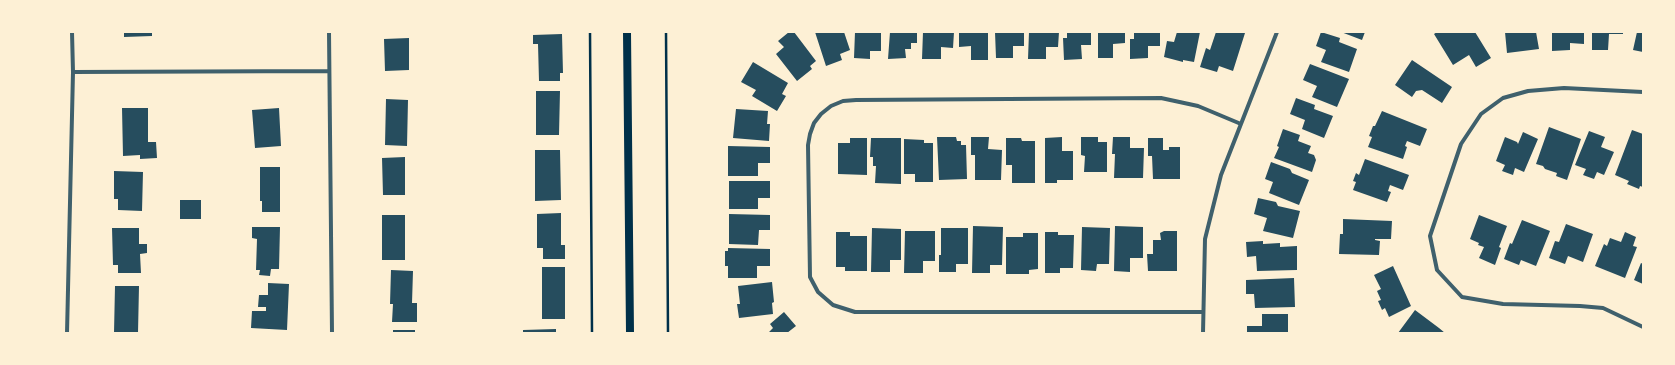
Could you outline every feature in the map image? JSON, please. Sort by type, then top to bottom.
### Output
[{"type":"main road","points":[[627,32],[630,333]]},
{"type":"street","points":[[67,333],[73,72],[72,32]]},
{"type":"street","points":[[329,32],[332,333]]},
{"type":"street","points":[[1203,333],[1205,239],[1221,175],[1277,32]]},
{"type":"street","points":[[73,72],[329,71]]},
{"type":"street","points":[[1643,92],[1564,88],[1528,91],[1503,98],[1481,114],[1461,144],[1430,236],[1437,270],[1462,297],[1503,304],[1603,308],[1643,326]]},
{"type":"street","points":[[1203,312],[855,312],[833,305],[818,292],[810,277],[808,145],[810,134],[814,123],[821,114],[831,106],[843,101],[856,100],[1161,98],[1198,106],[1241,124]]},
{"type":"path","points":[[590,32],[592,333]]},
{"type":"path","points":[[666,32],[668,333]]},
{"type":"building","points":[[124,32],[152,32],[152,36],[124,37]]},
{"type":"building","points":[[789,32],[794,32],[816,61],[810,66],[812,69],[797,81],[776,54],[784,47],[778,41]]},
{"type":"building","points":[[815,32],[844,32],[850,50],[840,54],[842,60],[826,66]]},
{"type":"building","points":[[855,32],[881,32],[881,51],[870,51],[870,59],[854,58]]},
{"type":"building","points":[[890,32],[917,32],[917,43],[911,43],[911,49],[905,49],[906,58],[888,59]]},
{"type":"building","points":[[923,32],[954,32],[953,48],[941,47],[941,59],[922,59]]},
{"type":"building","points":[[959,32],[988,32],[988,60],[971,60],[971,46],[959,47]]},
{"type":"building","points":[[995,32],[1024,32],[1024,46],[1013,46],[1013,58],[996,58]]},
{"type":"building","points":[[1029,32],[1059,32],[1058,47],[1046,47],[1046,59],[1028,59]]},
{"type":"building","points":[[1067,32],[1091,32],[1091,45],[1081,45],[1082,59],[1064,60],[1063,38],[1067,38]]},
{"type":"building","points":[[1098,32],[1125,32],[1125,43],[1113,44],[1113,58],[1098,58]]},
{"type":"building","points":[[1134,32],[1160,32],[1160,46],[1148,46],[1148,58],[1130,59],[1130,39],[1134,39]]},
{"type":"building","points":[[1177,32],[1200,32],[1194,62],[1183,60],[1183,62],[1164,57],[1167,41],[1174,42]]},
{"type":"building","points":[[1216,32],[1245,33],[1233,71],[1219,66],[1217,72],[1200,67],[1206,48],[1210,50]]},
{"type":"building","points":[[1321,32],[1340,38],[1339,42],[1357,49],[1349,72],[1321,62],[1326,50],[1316,46]]},
{"type":"building","points":[[1341,32],[1365,32],[1362,40]]},
{"type":"building","points":[[1437,32],[1475,32],[1491,58],[1476,67],[1469,55],[1453,65],[1434,34]]},
{"type":"building","points":[[1505,32],[1536,32],[1539,49],[1507,53]]},
{"type":"building","points":[[1552,32],[1584,32],[1584,44],[1570,43],[1570,50],[1552,51]]},
{"type":"building","points":[[1592,32],[1623,32],[1623,34],[1609,34],[1608,50],[1592,50]]},
{"type":"building","points":[[1637,32],[1643,32],[1643,52],[1633,50]]},
{"type":"building","points":[[562,34],[563,73],[560,73],[560,81],[539,81],[538,44],[533,44],[533,35]]},
{"type":"building","points":[[409,38],[409,70],[385,71],[384,39]]},
{"type":"building","points":[[1412,60],[1452,87],[1442,103],[1422,90],[1416,91],[1412,97],[1395,85]]},
{"type":"building","points":[[753,62],[788,83],[782,94],[786,96],[777,111],[752,96],[756,90],[741,82]]},
{"type":"building","points":[[1310,64],[1349,79],[1337,107],[1312,97],[1317,86],[1303,80]]},
{"type":"building","points":[[536,91],[560,91],[559,135],[536,135]]},
{"type":"building","points":[[1296,98],[1315,105],[1314,109],[1333,116],[1324,138],[1302,129],[1305,120],[1290,114]]},
{"type":"building","points":[[386,99],[408,100],[407,146],[385,145]]},
{"type":"building","points":[[122,108],[148,108],[148,142],[156,142],[157,158],[140,159],[140,155],[123,156]]},
{"type":"building","points":[[279,108],[281,146],[255,148],[252,110]]},
{"type":"building","points":[[736,109],[768,111],[767,124],[770,124],[769,141],[733,138]]},
{"type":"building","points":[[1382,111],[1427,129],[1420,146],[1407,141],[1405,146],[1407,147],[1403,159],[1368,147],[1372,137],[1369,136]]},
{"type":"building","points":[[1549,127],[1581,139],[1567,180],[1556,176],[1557,173],[1536,164]]},
{"type":"building","points":[[1283,129],[1300,135],[1298,141],[1311,146],[1308,153],[1314,155],[1316,160],[1312,172],[1274,158],[1279,147],[1277,146]]},
{"type":"building","points":[[1632,130],[1643,134],[1643,187],[1640,186],[1639,189],[1627,184],[1629,181],[1615,175]]},
{"type":"building","points":[[1589,131],[1605,137],[1601,147],[1614,152],[1604,175],[1597,172],[1594,179],[1583,175],[1586,169],[1575,165]]},
{"type":"building","points":[[1523,132],[1538,139],[1524,172],[1515,168],[1513,175],[1502,171],[1505,165],[1496,161],[1505,137],[1517,142],[1518,144]]},
{"type":"building","points":[[937,137],[956,137],[957,141],[961,141],[961,145],[966,145],[967,179],[939,180]]},
{"type":"building","points":[[971,137],[989,137],[988,149],[1002,150],[1001,180],[975,180],[975,155],[971,155]]},
{"type":"building","points":[[1062,137],[1062,151],[1073,151],[1073,180],[1057,180],[1057,183],[1045,183],[1045,138]]},
{"type":"building","points":[[1081,137],[1098,137],[1098,142],[1107,142],[1107,172],[1084,172],[1085,156],[1081,155]]},
{"type":"building","points":[[1113,137],[1130,137],[1130,148],[1144,148],[1143,178],[1114,178],[1115,154],[1112,154]]},
{"type":"building","points":[[850,138],[867,138],[867,175],[838,174],[838,143],[850,143]]},
{"type":"building","points":[[871,138],[901,138],[901,184],[875,183],[876,166],[873,166],[873,157],[870,157]]},
{"type":"building","points":[[1006,138],[1021,138],[1022,141],[1035,141],[1035,183],[1012,183],[1012,165],[1006,165]]},
{"type":"building","points":[[1148,138],[1163,138],[1163,150],[1169,150],[1169,147],[1180,147],[1180,179],[1153,179],[1152,156],[1148,156]]},
{"type":"building","points":[[904,139],[924,140],[924,143],[933,143],[933,182],[915,182],[915,174],[904,174]]},
{"type":"building","points":[[728,146],[770,147],[770,163],[758,163],[758,176],[728,176]]},
{"type":"building","points":[[535,150],[560,150],[561,200],[535,201]]},
{"type":"building","points":[[405,157],[405,195],[383,195],[382,158]]},
{"type":"building","points":[[1365,159],[1409,175],[1403,190],[1390,185],[1388,191],[1391,192],[1387,202],[1353,190],[1356,182],[1353,181],[1356,173],[1359,175]]},
{"type":"building","points":[[1271,162],[1290,169],[1292,173],[1309,180],[1299,205],[1269,193],[1273,182],[1265,179]]},
{"type":"building","points":[[260,167],[280,167],[280,212],[262,212],[262,201],[260,201]]},
{"type":"building","points":[[114,171],[143,172],[142,211],[118,210],[118,199],[114,199]]},
{"type":"building","points":[[729,181],[770,181],[770,198],[758,198],[758,209],[729,209]]},
{"type":"building","points":[[1258,198],[1276,202],[1278,206],[1300,211],[1293,238],[1263,231],[1267,218],[1254,214]]},
{"type":"building","points":[[180,200],[201,200],[201,219],[180,219]]},
{"type":"building","points":[[561,213],[561,245],[565,245],[565,259],[543,259],[543,248],[537,248],[537,214]]},
{"type":"building","points":[[729,214],[770,215],[770,230],[759,230],[758,245],[729,244]]},
{"type":"building","points":[[382,215],[405,215],[405,260],[382,260]]},
{"type":"building","points":[[1479,215],[1507,226],[1499,247],[1501,248],[1495,265],[1479,258],[1484,247],[1478,245],[1479,243],[1470,239]]},
{"type":"building","points":[[1343,219],[1392,221],[1391,239],[1375,239],[1380,241],[1379,255],[1339,254],[1340,234],[1343,234]]},
{"type":"building","points":[[1522,220],[1550,231],[1536,266],[1521,260],[1519,265],[1504,259],[1510,243],[1512,244]]},
{"type":"building","points":[[1566,224],[1593,234],[1583,262],[1568,256],[1565,264],[1549,258],[1555,241],[1559,242]]},
{"type":"building","points":[[973,226],[1003,227],[1002,265],[990,265],[990,273],[972,273]]},
{"type":"building","points":[[1115,226],[1143,227],[1143,258],[1130,258],[1130,272],[1114,271]]},
{"type":"building","points":[[252,227],[280,227],[279,269],[271,269],[270,276],[259,275],[260,270],[256,270],[257,239],[252,238]]},
{"type":"building","points":[[1082,227],[1110,228],[1109,264],[1097,264],[1096,271],[1081,270]]},
{"type":"building","points":[[112,228],[139,228],[139,244],[147,244],[147,253],[140,254],[141,273],[118,273],[118,265],[113,265]]},
{"type":"building","points":[[872,228],[901,229],[901,260],[890,260],[890,272],[871,272]]},
{"type":"building","points":[[941,228],[968,228],[968,264],[956,264],[956,272],[939,272],[939,255],[941,255]]},
{"type":"building","points":[[905,231],[935,231],[935,261],[923,261],[923,273],[904,273]]},
{"type":"building","points":[[1164,231],[1177,231],[1177,271],[1148,271],[1147,254],[1153,254],[1153,240],[1161,240],[1160,233]]},
{"type":"building","points":[[836,232],[850,232],[850,236],[867,236],[867,271],[845,271],[845,267],[836,267]]},
{"type":"building","points":[[1045,232],[1058,232],[1058,235],[1074,235],[1073,268],[1060,268],[1060,273],[1045,273]]},
{"type":"building","points":[[1625,232],[1636,237],[1633,246],[1637,247],[1625,278],[1595,266],[1604,244],[1607,246],[1610,238],[1621,242]]},
{"type":"building","points":[[1023,233],[1038,233],[1038,269],[1029,270],[1029,274],[1006,274],[1006,237],[1023,237]]},
{"type":"building","points":[[1263,241],[1263,244],[1280,243],[1280,247],[1297,246],[1297,270],[1257,271],[1256,256],[1247,257],[1246,242]]},
{"type":"building","points":[[728,248],[770,249],[770,266],[757,266],[757,278],[728,278],[728,266],[725,266],[725,251],[728,251]]},
{"type":"building","points":[[1641,263],[1643,264],[1643,284],[1634,280]]},
{"type":"building","points":[[1393,266],[1411,306],[1389,317],[1385,308],[1382,310],[1378,301],[1381,300],[1377,291],[1381,289],[1374,275]]},
{"type":"building","points":[[542,267],[565,267],[565,319],[542,319]]},
{"type":"building","points":[[391,270],[413,271],[412,303],[417,303],[417,322],[392,322],[393,304],[390,304]]},
{"type":"building","points":[[1294,278],[1295,307],[1255,308],[1254,294],[1246,294],[1246,280]]},
{"type":"building","points":[[772,282],[774,302],[772,303],[773,314],[739,318],[737,304],[740,304],[738,286]]},
{"type":"building","points":[[268,283],[289,284],[287,330],[251,328],[252,311],[266,311],[266,307],[258,307],[259,295],[268,295]]},
{"type":"building","points":[[115,286],[139,286],[138,333],[114,333]]},
{"type":"building","points":[[1415,310],[1439,328],[1445,333],[1398,333]]},
{"type":"building","points":[[784,312],[796,326],[787,333],[768,333],[773,328],[770,324]]},
{"type":"building","points":[[1262,314],[1288,314],[1288,333],[1247,333],[1247,326],[1262,326]]},
{"type":"building","points":[[556,329],[556,333],[523,333],[523,330]]},
{"type":"building","points":[[393,330],[415,330],[415,333],[393,333]]}]
